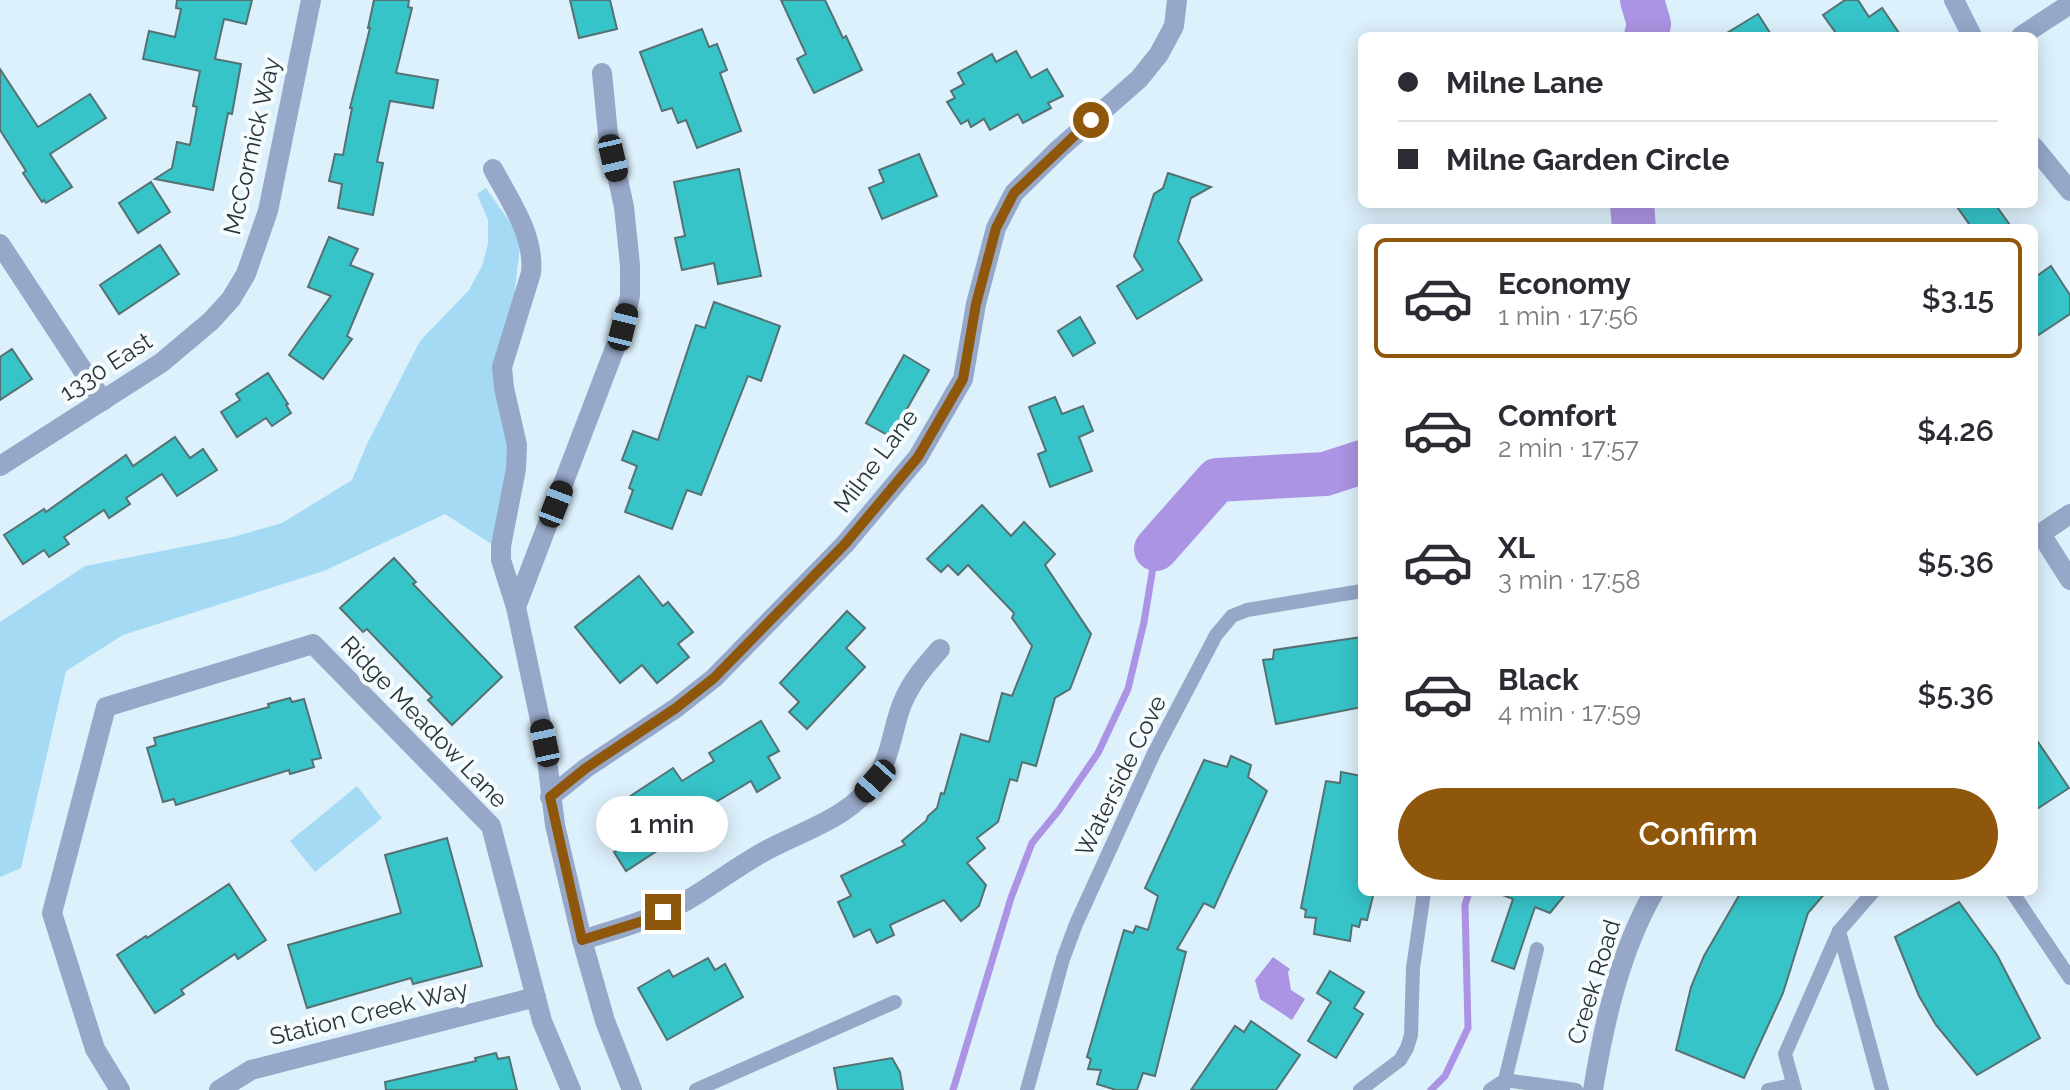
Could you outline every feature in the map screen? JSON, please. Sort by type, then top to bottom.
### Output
[{"type":"street","name":"McCormick Way","points":[[231,299],[246,274],[268,211],[311,0]]},
{"type":"street","name":"Milne Lane","points":[[550,797],[714,678],[845,544],[918,457],[963,379],[976,304],[996,228],[1014,193],[1139,79],[1159,54],[1174,26],[1177,0]]},
{"type":"street","points":[[1954,0],[1970,32]]},
{"type":"street","points":[[2027,32],[2070,4]]},
{"type":"street","points":[[516,607],[623,327],[630,296],[624,207],[608,134],[602,73]]},
{"type":"street","points":[[2038,152],[2070,191]]},
{"type":"street","points":[[493,169],[530,243],[532,258],[531,273],[502,367],[517,445],[501,560],[516,607],[545,743],[550,797],[582,940],[605,1021],[632,1090]]},
{"type":"street","points":[[0,244],[103,401]]},
{"type":"street","name":"1330 East","points":[[0,466],[187,343],[231,299]]},
{"type":"street","points":[[2070,514],[2038,536],[2070,580]]},
{"type":"street","name":"Ridge Meadow Lane","points":[[120,1090],[95,1049],[52,913],[106,707],[313,644],[491,826],[542,1021],[571,1090]]},
{"type":"street","points":[[582,940],[643,921],[684,902],[766,850],[839,814],[857,801],[875,781],[888,755],[901,706],[915,678],[940,649]]},
{"type":"street","name":"Creek Road","points":[[1593,1090],[1598,1056],[1618,981],[1630,943],[1652,896]]},
{"type":"street","name":"Station Creek Way","points":[[219,1090],[251,1070],[536,997]]},
{"type":"lane","name":"Waterside Cove","points":[[1027,1090],[1063,959],[1076,924],[1154,753],[1216,635],[1232,616],[1247,610],[1358,592]]},
{"type":"lane","points":[[1360,1090],[1400,1060],[1407,1048],[1411,1035],[1413,968],[1423,896]]},
{"type":"lane","points":[[1768,1090],[1794,1087],[1785,1054],[1839,931],[1870,896]]},
{"type":"lane","points":[[2015,896],[2070,978]]},
{"type":"lane","points":[[1839,931],[1882,1090]]},
{"type":"lane","points":[[1504,1085],[1537,949]]},
{"type":"lane","points":[[696,1090],[895,1002]]},
{"type":"lane","points":[[1490,1090],[1504,1085],[1576,1090]]},
{"type":"shaded area","points":[[486,188],[521,238],[513,307],[507,426],[509,474],[493,545],[445,514],[324,571],[123,635],[66,671],[21,868],[0,877],[0,622],[85,566],[233,537],[282,523],[352,480],[420,341],[469,290],[482,266],[488,243],[488,220],[477,194]]},
{"type":"shaded area","points":[[357,786],[382,818],[315,872],[290,841]]},
{"type":"shaded area","points":[[1273,957],[1290,969],[1291,990],[1305,999],[1292,1020],[1260,999],[1255,980]]},
{"type":"building","points":[[177,0],[252,0],[246,24],[224,19],[215,59],[241,64],[213,190],[155,179],[172,168],[177,142],[190,145],[197,107],[193,106],[200,71],[143,59],[149,31],[175,37],[181,9],[176,8]]},
{"type":"building","points":[[374,0],[409,0],[408,7],[412,8],[396,73],[438,80],[433,108],[390,101],[377,162],[383,163],[373,215],[338,208],[342,184],[329,181],[335,154],[343,155]]},
{"type":"building","points":[[570,0],[610,0],[617,29],[579,38]]},
{"type":"building","points":[[781,0],[825,0],[862,70],[814,93],[797,59],[806,54]]},
{"type":"building","points":[[1845,0],[1858,0],[1869,17],[1882,8],[1898,32],[1835,32],[1823,15]]},
{"type":"building","points":[[1758,14],[1769,32],[1729,32]]},
{"type":"building","points":[[702,29],[709,47],[717,44],[727,70],[720,73],[741,131],[697,148],[686,120],[678,123],[672,108],[662,111],[640,52]]},
{"type":"building","points":[[1016,51],[1031,78],[1047,69],[1063,96],[1048,103],[1051,108],[1023,123],[1018,114],[990,130],[984,119],[971,127],[968,120],[961,124],[947,102],[955,98],[951,91],[964,84],[958,73],[992,54],[996,62]]},
{"type":"building","points":[[0,69],[38,127],[90,94],[106,118],[50,154],[72,187],[46,203],[44,200],[42,202],[23,173],[26,171],[0,130]]},
{"type":"building","points":[[919,154],[937,196],[882,219],[869,188],[884,182],[879,170]]},
{"type":"building","points":[[739,169],[761,276],[718,284],[714,263],[682,270],[675,238],[685,236],[674,182]]},
{"type":"building","points":[[1168,173],[1211,187],[1191,198],[1178,241],[1202,280],[1137,319],[1117,286],[1143,270],[1134,256],[1154,194],[1163,188]]},
{"type":"building","points":[[151,182],[170,212],[138,233],[119,203]]},
{"type":"building","points":[[1958,208],[1998,208],[2009,224],[1969,224]]},
{"type":"building","points":[[329,237],[358,249],[350,265],[373,274],[347,336],[352,339],[323,379],[289,355],[331,296],[308,287]]},
{"type":"building","points":[[160,245],[179,274],[119,314],[100,285]]},
{"type":"building","points":[[2051,266],[2070,295],[2070,314],[2038,335],[2038,275]]},
{"type":"building","points":[[714,302],[780,326],[761,381],[748,376],[701,495],[687,490],[672,529],[625,512],[637,466],[622,460],[633,431],[658,440],[696,325],[705,328]]},
{"type":"building","points":[[1080,317],[1095,343],[1073,356],[1058,331]]},
{"type":"building","points":[[12,349],[32,379],[0,400],[0,357]]},
{"type":"building","points":[[904,355],[929,370],[891,437],[866,423]]},
{"type":"building","points":[[268,373],[291,413],[272,426],[266,418],[237,437],[221,412],[240,400],[236,394]]},
{"type":"building","points":[[1055,397],[1062,414],[1083,406],[1093,431],[1079,437],[1092,471],[1050,487],[1038,454],[1046,451],[1029,407]]},
{"type":"building","points":[[175,437],[190,458],[203,449],[217,470],[177,496],[162,474],[126,498],[130,504],[109,518],[104,510],[64,537],[69,544],[49,557],[44,550],[23,564],[4,535],[44,509],[46,512],[126,455],[133,466]]},
{"type":"building","points":[[982,505],[1011,536],[1024,522],[1055,554],[1045,565],[1091,634],[1070,689],[1055,698],[1036,766],[1022,762],[1017,781],[1010,779],[998,822],[977,838],[985,848],[967,863],[986,885],[979,906],[961,921],[944,900],[890,925],[894,935],[877,943],[870,929],[854,937],[838,902],[851,896],[841,876],[905,845],[902,841],[937,808],[961,734],[989,742],[1002,693],[1012,696],[1032,646],[1012,618],[1014,613],[968,565],[958,575],[948,565],[941,572],[927,559]]},
{"type":"building","points":[[394,558],[416,582],[413,584],[502,677],[452,725],[428,700],[432,697],[367,629],[363,632],[340,608]]},
{"type":"building","points":[[639,576],[663,606],[668,602],[693,632],[678,644],[689,657],[657,683],[642,665],[620,683],[575,627]]},
{"type":"building","points":[[847,611],[865,628],[846,648],[865,667],[807,729],[789,712],[799,702],[780,683]]},
{"type":"building","points":[[1358,638],[1358,708],[1276,724],[1263,660],[1273,659],[1274,650]]},
{"type":"building","points":[[290,698],[292,702],[304,699],[321,758],[312,760],[314,767],[290,774],[289,770],[176,805],[174,799],[163,802],[147,748],[156,745],[154,738],[269,707],[268,704]]},
{"type":"building","points":[[761,721],[779,751],[768,757],[780,778],[757,792],[751,781],[701,811],[706,819],[626,871],[614,852],[621,848],[600,816],[673,768],[682,781],[714,761],[709,753]]},
{"type":"building","points":[[2038,742],[2069,788],[2038,808]]},
{"type":"building","points":[[1231,756],[1251,765],[1248,777],[1267,791],[1214,908],[1204,903],[1177,949],[1186,952],[1155,1076],[1143,1073],[1137,1090],[1116,1090],[1097,1084],[1101,1070],[1088,1069],[1091,1059],[1087,1057],[1124,930],[1133,933],[1136,926],[1148,930],[1158,896],[1145,888],[1204,760],[1227,767]]},
{"type":"building","points":[[1341,772],[1358,775],[1358,896],[1373,896],[1367,920],[1361,919],[1359,927],[1352,925],[1350,941],[1314,934],[1316,918],[1305,917],[1306,910],[1301,908],[1326,781],[1340,783]]},
{"type":"building","points":[[447,838],[482,966],[413,984],[411,978],[307,1008],[288,945],[401,913],[385,855]]},
{"type":"building","points":[[229,884],[266,940],[238,959],[235,954],[181,990],[184,994],[155,1013],[117,955]]},
{"type":"building","points":[[1505,896],[1564,896],[1550,913],[1535,907],[1514,969],[1492,961],[1513,899]]},
{"type":"building","points":[[1739,896],[1823,896],[1808,913],[1783,993],[1744,1078],[1676,1050],[1691,987],[1704,956]]},
{"type":"building","points":[[1959,902],[1997,955],[2040,1038],[1977,1075],[1936,1025],[1919,996],[1895,937]]},
{"type":"building","points":[[708,958],[715,970],[725,964],[743,997],[667,1040],[638,988],[669,970],[673,977]]},
{"type":"building","points":[[1330,971],[1364,992],[1354,1008],[1363,1014],[1336,1058],[1308,1041],[1331,1002],[1317,993]]},
{"type":"building","points":[[1251,1021],[1300,1055],[1276,1090],[1191,1090],[1235,1026],[1244,1032]]},
{"type":"building","points":[[496,1053],[498,1059],[509,1057],[517,1090],[386,1090],[385,1082],[476,1061],[475,1058]]},
{"type":"building","points":[[892,1058],[900,1072],[903,1090],[838,1090],[834,1068]]},
{"type":"waterway","points":[[1642,0],[1649,24],[1647,32]]},
{"type":"waterway","points":[[1632,208],[1634,224]]},
{"type":"waterway","points":[[1156,549],[1217,480],[1325,474],[1358,463]]},
{"type":"waterway","points":[[953,1090],[1011,898],[1032,843],[1098,753],[1128,689],[1144,622],[1156,549]]},
{"type":"waterway","points":[[1431,1090],[1445,1076],[1468,1028],[1465,905],[1468,896]]},
{"type":"route","points":[[663,912],[582,940],[550,797],[714,678],[845,544],[918,457],[963,379],[976,304],[996,228],[1014,193],[1091,120]]}]
